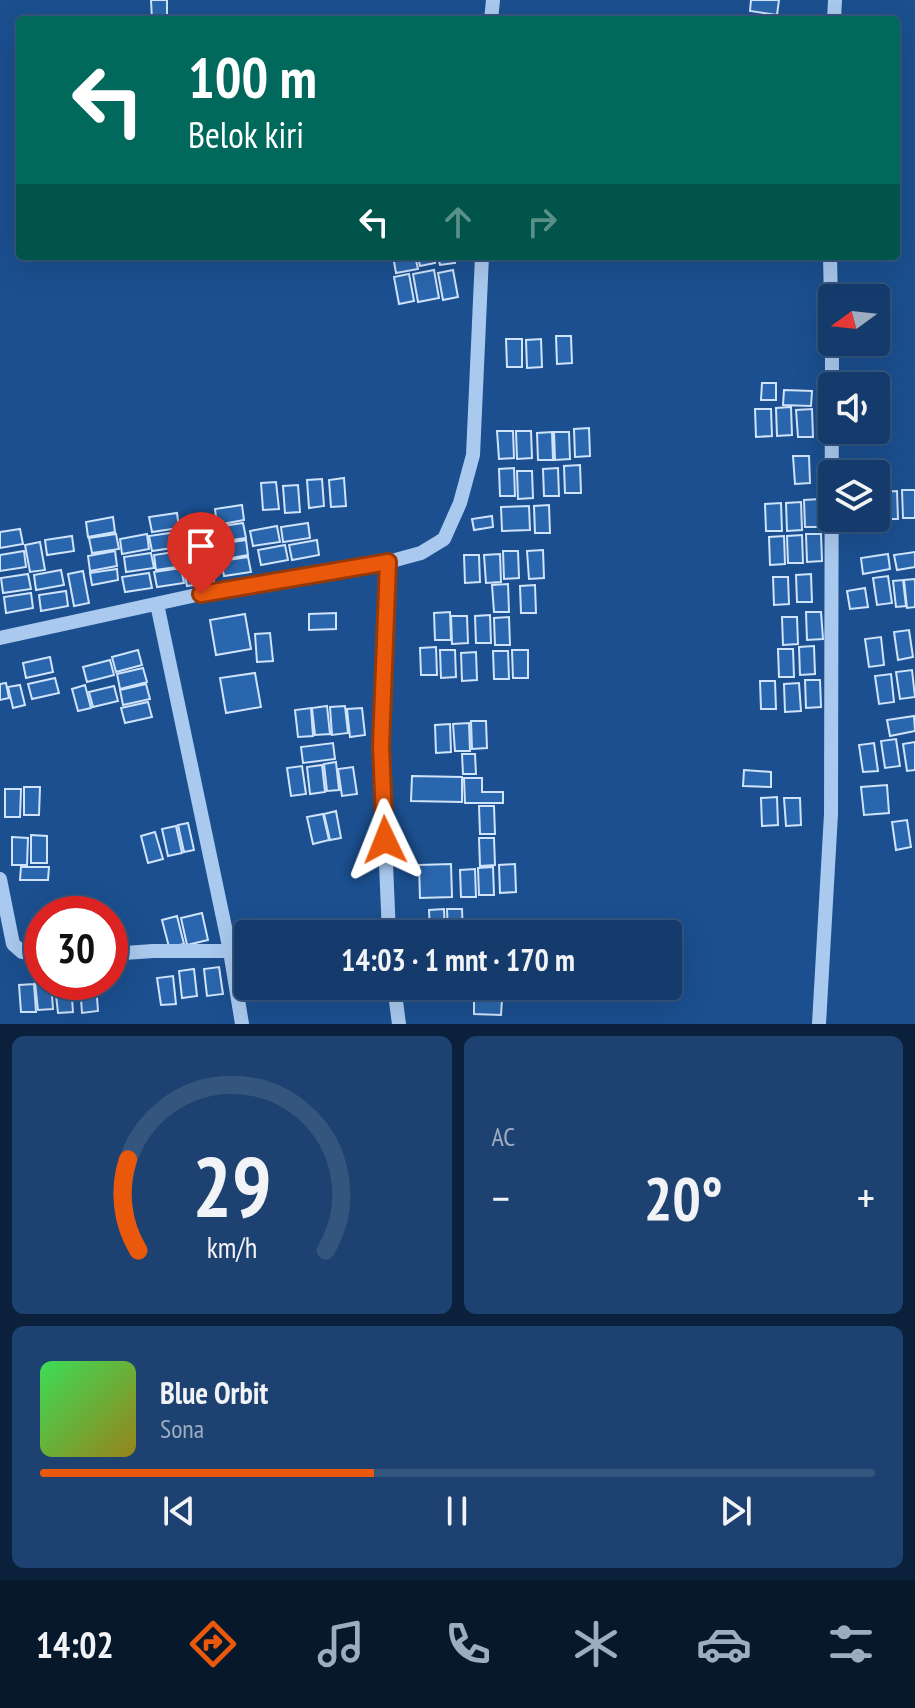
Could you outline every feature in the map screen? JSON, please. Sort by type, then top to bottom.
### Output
[{"type":"street","points":[[0,638],[201,594],[388,562],[421,553],[444,539],[460,503],[473,455],[482,260]]},
{"type":"street","points":[[819,1024],[831,814],[830,260]]},
{"type":"street","points":[[388,562],[381,746],[388,920]]},
{"type":"street","points":[[157,604],[230,951],[242,1024]]},
{"type":"street","points":[[0,879],[13,944],[24,952]]},
{"type":"street","points":[[128,953],[230,951]]},
{"type":"street","points":[[396,1000],[399,1024]]},
{"type":"building","points":[[151,0],[167,0],[167,16],[152,16]]},
{"type":"building","points":[[751,0],[779,0],[777,15],[750,11]]},
{"type":"building","points":[[394,260],[416,260],[418,269],[396,273]]},
{"type":"building","points":[[419,260],[435,260],[435,263],[420,266]]},
{"type":"building","points":[[439,260],[455,260],[455,263],[440,265]]},
{"type":"building","points":[[434,270],[439,298],[418,302],[413,274]]},
{"type":"building","points":[[453,270],[458,297],[443,300],[438,273]]},
{"type":"building","points":[[409,274],[414,301],[399,304],[394,277]]},
{"type":"building","points":[[556,336],[571,336],[572,363],[557,364]]},
{"type":"building","points":[[506,339],[522,339],[522,367],[507,367]]},
{"type":"building","points":[[541,339],[542,367],[527,368],[526,340]]},
{"type":"building","points":[[762,383],[776,383],[776,400],[761,400]]},
{"type":"building","points":[[784,390],[812,391],[811,406],[783,405]]},
{"type":"building","points":[[791,407],[792,435],[777,436],[776,408]]},
{"type":"building","points":[[755,409],[771,409],[772,436],[756,437]]},
{"type":"building","points":[[812,409],[813,437],[798,437],[796,410]]},
{"type":"building","points":[[589,428],[590,456],[575,457],[574,429]]},
{"type":"building","points":[[497,431],[513,431],[514,458],[499,459]]},
{"type":"building","points":[[516,431],[531,431],[532,458],[517,459]]},
{"type":"building","points":[[552,432],[553,460],[538,460],[537,433]]},
{"type":"building","points":[[554,432],[569,432],[570,459],[555,460]]},
{"type":"building","points":[[793,456],[809,456],[810,483],[795,484]]},
{"type":"building","points":[[580,465],[581,493],[565,493],[564,466]]},
{"type":"building","points":[[514,468],[515,496],[500,496],[499,469]]},
{"type":"building","points":[[558,468],[559,496],[544,496],[543,469]]},
{"type":"building","points":[[517,471],[532,471],[533,498],[518,499]]},
{"type":"building","points":[[344,478],[346,506],[331,507],[329,480]]},
{"type":"building","points":[[322,479],[324,506],[309,508],[307,480]]},
{"type":"building","points":[[276,482],[279,509],[263,510],[261,483]]},
{"type":"building","points":[[298,485],[300,512],[285,513],[283,486]]},
{"type":"building","points":[[902,490],[915,490],[915,518],[903,518]]},
{"type":"building","points":[[890,491],[897,491],[898,519],[890,519]]},
{"type":"building","points":[[818,499],[818,527],[805,527],[804,500]]},
{"type":"building","points":[[801,502],[802,530],[787,531],[786,503]]},
{"type":"building","points":[[781,503],[782,531],[766,531],[765,504]]},
{"type":"building","points":[[242,505],[244,520],[217,525],[215,509]]},
{"type":"building","points":[[549,505],[550,533],[535,533],[534,506]]},
{"type":"building","points":[[529,506],[530,530],[502,531],[501,507]]},
{"type":"building","points":[[177,513],[179,528],[152,532],[149,517]]},
{"type":"building","points":[[492,516],[493,527],[474,530],[472,519]]},
{"type":"building","points":[[113,517],[115,532],[88,537],[86,522]]},
{"type":"building","points":[[243,523],[246,538],[219,542],[216,527]]},
{"type":"building","points":[[308,523],[310,538],[283,542],[281,527]]},
{"type":"building","points":[[277,526],[280,542],[253,546],[250,531]]},
{"type":"building","points":[[210,527],[212,542],[185,546],[183,531]]},
{"type":"building","points":[[20,529],[23,544],[0,548],[0,532]]},
{"type":"building","points":[[177,532],[179,547],[152,551],[149,536]]},
{"type":"building","points":[[116,534],[119,549],[92,553],[89,538]]},
{"type":"building","points":[[147,534],[149,549],[122,554],[120,539]]},
{"type":"building","points":[[806,534],[821,534],[822,561],[807,562]]},
{"type":"building","points":[[802,535],[803,563],[788,563],[787,536]]},
{"type":"building","points":[[72,536],[74,551],[47,555],[45,540]]},
{"type":"building","points":[[784,536],[785,564],[770,565],[769,537]]},
{"type":"building","points":[[246,540],[248,555],[221,560],[219,544]]},
{"type":"building","points":[[317,540],[319,555],[292,560],[289,545]]},
{"type":"building","points":[[40,542],[45,570],[30,572],[25,545]]},
{"type":"building","points":[[285,545],[288,560],[261,565],[258,550]]},
{"type":"building","points":[[211,547],[213,562],[186,566],[184,551]]},
{"type":"building","points":[[543,550],[544,578],[529,579],[527,551]]},
{"type":"building","points":[[24,551],[26,567],[0,571],[0,555]]},
{"type":"building","points":[[115,551],[117,566],[90,571],[88,556]]},
{"type":"building","points":[[181,551],[183,566],[156,570],[154,555]]},
{"type":"building","points":[[503,551],[518,551],[519,578],[504,579]]},
{"type":"building","points":[[915,552],[915,567],[897,570],[894,555]]},
{"type":"building","points":[[151,553],[154,568],[126,572],[124,557]]},
{"type":"building","points":[[500,554],[501,582],[486,583],[484,555]]},
{"type":"building","points":[[888,554],[890,569],[863,574],[861,558]]},
{"type":"building","points":[[464,555],[479,555],[480,582],[465,583]]},
{"type":"building","points":[[248,557],[251,572],[224,576],[221,561]]},
{"type":"building","points":[[211,566],[214,582],[187,586],[184,571]]},
{"type":"building","points":[[181,568],[184,583],[157,587],[154,572]]},
{"type":"building","points":[[117,569],[118,580],[92,585],[90,573]]},
{"type":"building","points":[[61,570],[64,585],[36,590],[34,575]]},
{"type":"building","points":[[83,571],[89,603],[74,606],[68,574]]},
{"type":"building","points":[[149,573],[152,588],[125,592],[122,577]]},
{"type":"building","points":[[28,574],[31,589],[3,593],[1,578]]},
{"type":"building","points":[[811,574],[812,602],[797,602],[796,575]]},
{"type":"building","points":[[888,576],[892,603],[877,605],[873,578]]},
{"type":"building","points":[[773,577],[788,577],[789,604],[774,605]]},
{"type":"building","points":[[915,579],[915,607],[907,608],[904,580]]},
{"type":"building","points":[[903,580],[906,606],[896,607],[893,581]]},
{"type":"building","points":[[508,584],[509,612],[494,612],[492,585]]},
{"type":"building","points":[[535,585],[536,613],[521,613],[520,586]]},
{"type":"building","points":[[865,588],[868,607],[850,609],[847,591]]},
{"type":"building","points":[[66,591],[68,606],[41,611],[39,595]]},
{"type":"building","points":[[31,593],[33,608],[6,613],[4,597]]},
{"type":"building","points":[[450,612],[451,640],[435,640],[434,613]]},
{"type":"building","points":[[806,612],[821,612],[823,639],[807,640]]},
{"type":"building","points":[[336,613],[336,629],[309,630],[309,614]]},
{"type":"building","points":[[245,614],[251,649],[216,655],[210,620]]},
{"type":"building","points":[[490,615],[491,643],[476,643],[475,616]]},
{"type":"building","points":[[451,616],[467,616],[468,643],[452,644]]},
{"type":"building","points":[[509,617],[510,645],[495,645],[494,618]]},
{"type":"building","points":[[782,617],[797,617],[798,644],[783,645]]},
{"type":"building","points":[[909,630],[913,657],[898,660],[894,632]]},
{"type":"building","points":[[270,633],[273,661],[257,662],[255,634]]},
{"type":"building","points":[[881,637],[884,665],[869,667],[865,639]]},
{"type":"building","points":[[814,646],[815,674],[800,675],[799,647]]},
{"type":"building","points":[[436,647],[437,675],[421,675],[420,648]]},
{"type":"building","points":[[778,649],[793,649],[794,677],[779,677]]},
{"type":"building","points":[[138,650],[142,665],[116,672],[112,657]]},
{"type":"building","points":[[440,650],[455,650],[456,677],[441,678]]},
{"type":"building","points":[[512,650],[528,650],[528,678],[513,678]]},
{"type":"building","points":[[493,651],[508,651],[509,679],[494,679]]},
{"type":"building","points":[[476,652],[477,680],[462,681],[461,653]]},
{"type":"building","points":[[50,657],[53,672],[26,678],[23,663]]},
{"type":"building","points":[[110,660],[114,675],[87,682],[83,667]]},
{"type":"building","points":[[143,668],[147,682],[120,689],[117,674]]},
{"type":"building","points":[[912,670],[915,697],[900,699],[896,672]]},
{"type":"building","points":[[255,673],[261,707],[226,713],[220,678]]},
{"type":"building","points":[[891,674],[894,702],[879,704],[875,676]]},
{"type":"building","points":[[55,678],[59,693],[32,699],[28,684]]},
{"type":"building","points":[[805,680],[820,680],[821,707],[806,708]]},
{"type":"building","points":[[760,681],[775,681],[776,709],[761,709]]},
{"type":"building","points":[[6,683],[9,698],[0,700],[0,684]]},
{"type":"building","points":[[799,683],[801,711],[785,712],[784,684]]},
{"type":"building","points":[[146,684],[150,699],[123,705],[120,690]]},
{"type":"building","points":[[20,685],[25,705],[13,708],[8,687]]},
{"type":"building","points":[[85,685],[91,708],[78,711],[72,689]]},
{"type":"building","points":[[114,686],[118,701],[93,707],[89,692]]},
{"type":"building","points":[[148,702],[152,717],[125,723],[121,708]]},
{"type":"building","points":[[327,706],[330,734],[315,735],[312,708]]},
{"type":"building","points":[[345,706],[348,733],[332,735],[330,707]]},
{"type":"building","points":[[311,708],[313,736],[298,737],[295,710]]},
{"type":"building","points":[[362,708],[365,735],[350,737],[347,709]]},
{"type":"building","points":[[914,716],[915,731],[890,736],[887,720]]},
{"type":"building","points":[[471,721],[486,721],[487,748],[472,749]]},
{"type":"building","points":[[469,723],[470,751],[455,751],[453,724]]},
{"type":"building","points":[[450,724],[451,752],[436,753],[435,725]]},
{"type":"building","points":[[896,739],[900,766],[885,768],[881,741]]},
{"type":"building","points":[[915,742],[915,770],[907,771],[903,744]]},
{"type":"building","points":[[333,743],[335,759],[303,763],[301,747]]},
{"type":"building","points":[[874,743],[878,771],[863,772],[859,745]]},
{"type":"building","points":[[462,754],[475,754],[476,774],[463,774]]},
{"type":"building","points":[[336,762],[339,790],[327,791],[324,764]]},
{"type":"building","points":[[322,765],[325,792],[310,794],[307,767]]},
{"type":"building","points":[[302,766],[306,794],[291,796],[287,768]]},
{"type":"building","points":[[353,767],[357,794],[342,796],[338,769]]},
{"type":"building","points":[[744,770],[771,772],[771,787],[743,786]]},
{"type":"building","points":[[412,776],[462,777],[462,802],[411,801]]},
{"type":"building","points":[[464,778],[482,778],[482,792],[503,792],[503,803],[465,803]]},
{"type":"building","points":[[887,785],[889,813],[864,815],[861,787]]},
{"type":"building","points":[[24,787],[40,787],[39,815],[24,815]]},
{"type":"building","points":[[5,789],[21,789],[20,817],[5,817]]},
{"type":"building","points":[[777,797],[778,825],[762,826],[761,798]]},
{"type":"building","points":[[784,798],[800,798],[801,825],[786,826]]},
{"type":"building","points":[[479,806],[494,806],[495,834],[480,834]]},
{"type":"building","points":[[336,811],[341,838],[330,840],[324,814]]},
{"type":"building","points":[[323,814],[329,840],[313,844],[307,817]]},
{"type":"building","points":[[907,820],[911,847],[896,850],[892,822]]},
{"type":"building","points":[[188,823],[194,850],[184,852],[178,825]]},
{"type":"building","points":[[176,826],[182,853],[168,856],[162,829]]},
{"type":"building","points":[[155,832],[163,859],[148,863],[141,836]]},
{"type":"building","points":[[31,835],[47,836],[47,863],[31,863]]},
{"type":"building","points":[[12,837],[28,838],[27,865],[12,865]]},
{"type":"building","points":[[479,838],[494,838],[495,865],[480,866]]},
{"type":"building","points":[[451,864],[452,897],[420,898],[419,865]]},
{"type":"building","points":[[515,864],[516,892],[500,893],[499,865]]},
{"type":"building","points":[[21,867],[49,867],[48,880],[20,880]]},
{"type":"building","points":[[493,867],[494,895],[479,895],[478,868]]},
{"type":"building","points":[[475,869],[476,897],[461,897],[460,870]]},
{"type":"building","points":[[444,909],[444,920],[429,920],[429,910]]},
{"type":"building","points":[[447,909],[462,909],[462,920],[447,920]]},
{"type":"building","points":[[202,913],[208,940],[187,945],[181,918]]},
{"type":"building","points":[[177,916],[184,944],[169,947],[162,920]]},
{"type":"building","points":[[219,967],[223,994],[207,996],[204,969]]},
{"type":"building","points":[[194,969],[197,996],[182,998],[179,971]]},
{"type":"building","points":[[173,976],[176,1004],[161,1005],[157,978]]},
{"type":"building","points":[[19,985],[24,985],[24,1000],[35,1000],[36,1012],[21,1012]]},
{"type":"building","points":[[37,1000],[52,1000],[53,1009],[38,1010]]},
{"type":"building","points":[[57,1000],[72,1000],[73,1012],[58,1013]]},
{"type":"building","points":[[81,1000],[97,1000],[98,1011],[82,1013]]},
{"type":"building","points":[[474,1000],[502,1000],[501,1015],[474,1014]]},
{"type":"route","points":[[201,594],[388,562],[381,746],[385,840]]}]
